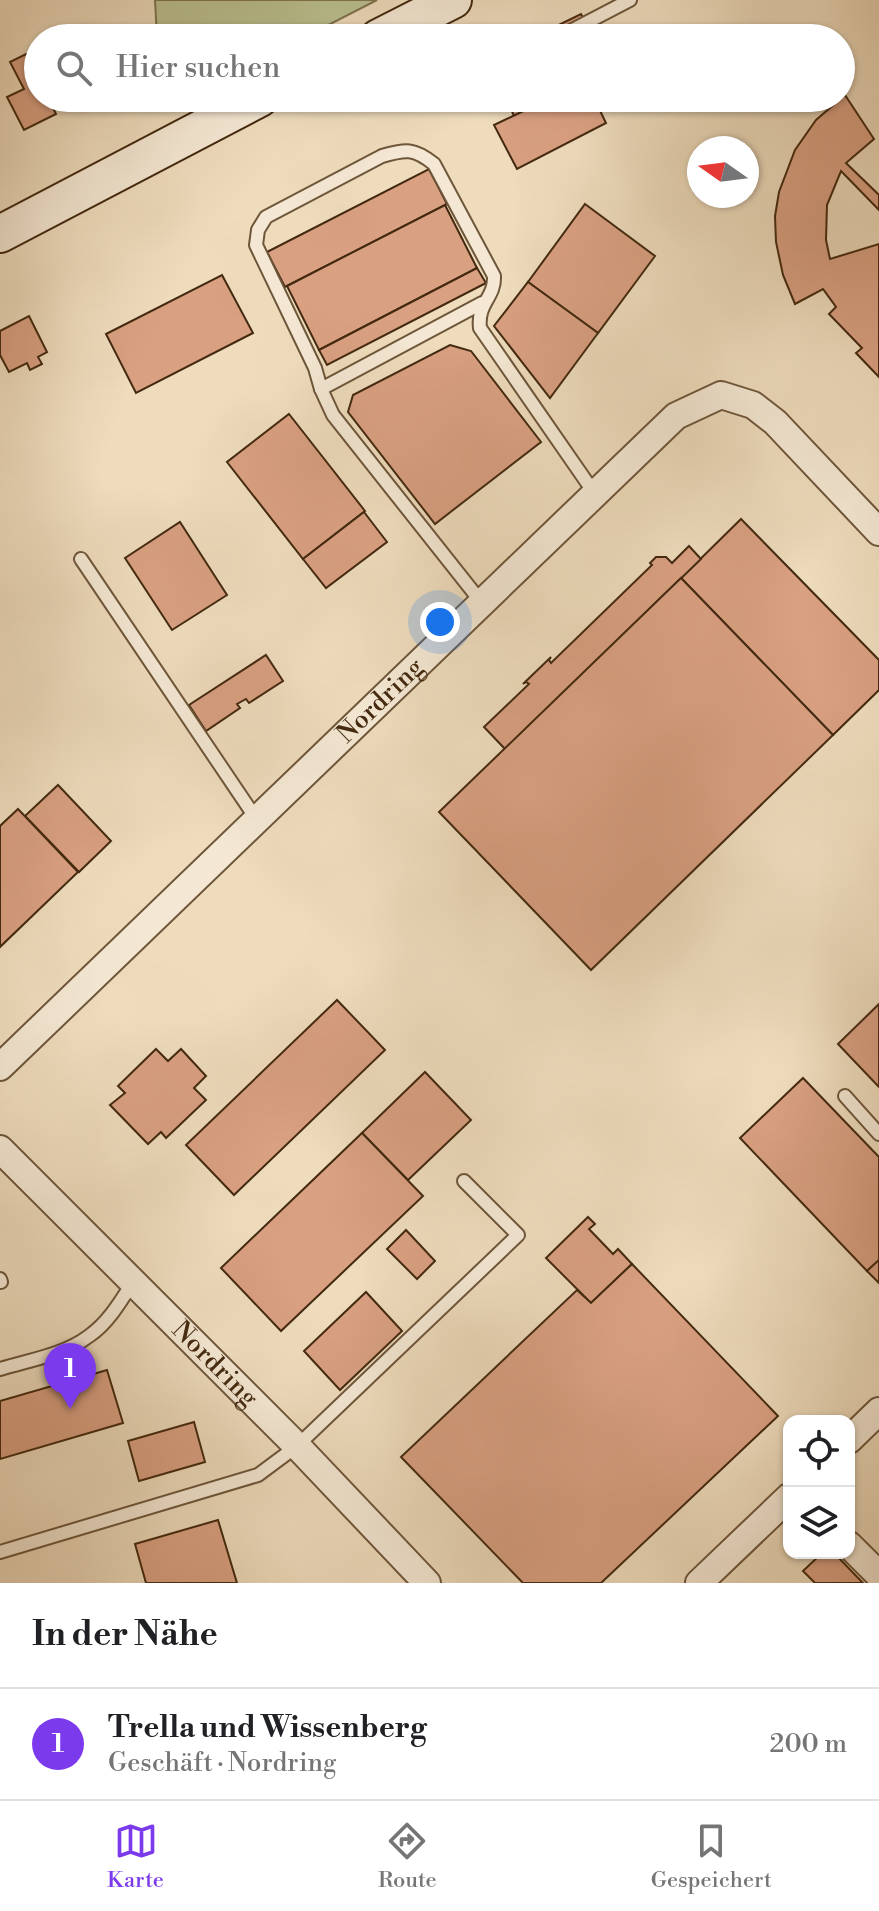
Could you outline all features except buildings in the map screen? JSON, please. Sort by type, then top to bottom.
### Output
[{"type":"main road","points":[[409,24],[453,0]]},
{"type":"main road","points":[[0,234],[233,112]]},
{"type":"street","name":"Nordring","points":[[0,1067],[676,416],[721,395],[753,405],[775,422],[879,532]]},
{"type":"street","name":"Nordring","points":[[0,1149],[297,1446],[427,1583]]},
{"type":"street","points":[[855,1434],[879,1411]]},
{"type":"street","points":[[699,1583],[783,1503]]},
{"type":"street","points":[[855,1551],[879,1575]]},
{"type":"lane","points":[[584,24],[630,0]]},
{"type":"lane","points":[[482,603],[333,415],[315,368],[256,245],[258,230],[266,217],[382,156],[395,152],[418,152],[434,164],[494,276],[495,285],[482,303],[480,328],[595,494]]},
{"type":"lane","points":[[321,389],[482,303]]},
{"type":"lane","points":[[81,559],[257,820]]},
{"type":"lane","points":[[845,1096],[879,1134]]},
{"type":"lane","points":[[0,1552],[258,1475],[297,1446],[518,1235],[464,1181]]},
{"type":"lane","points":[[0,1369],[64,1350],[90,1336],[114,1310],[133,1282]]},
{"type":"green space","points":[[155,0],[377,0],[330,24],[156,24]]},
{"type":"place","name":"Trella und Wissenberg","points":[[70,1409]]}]
